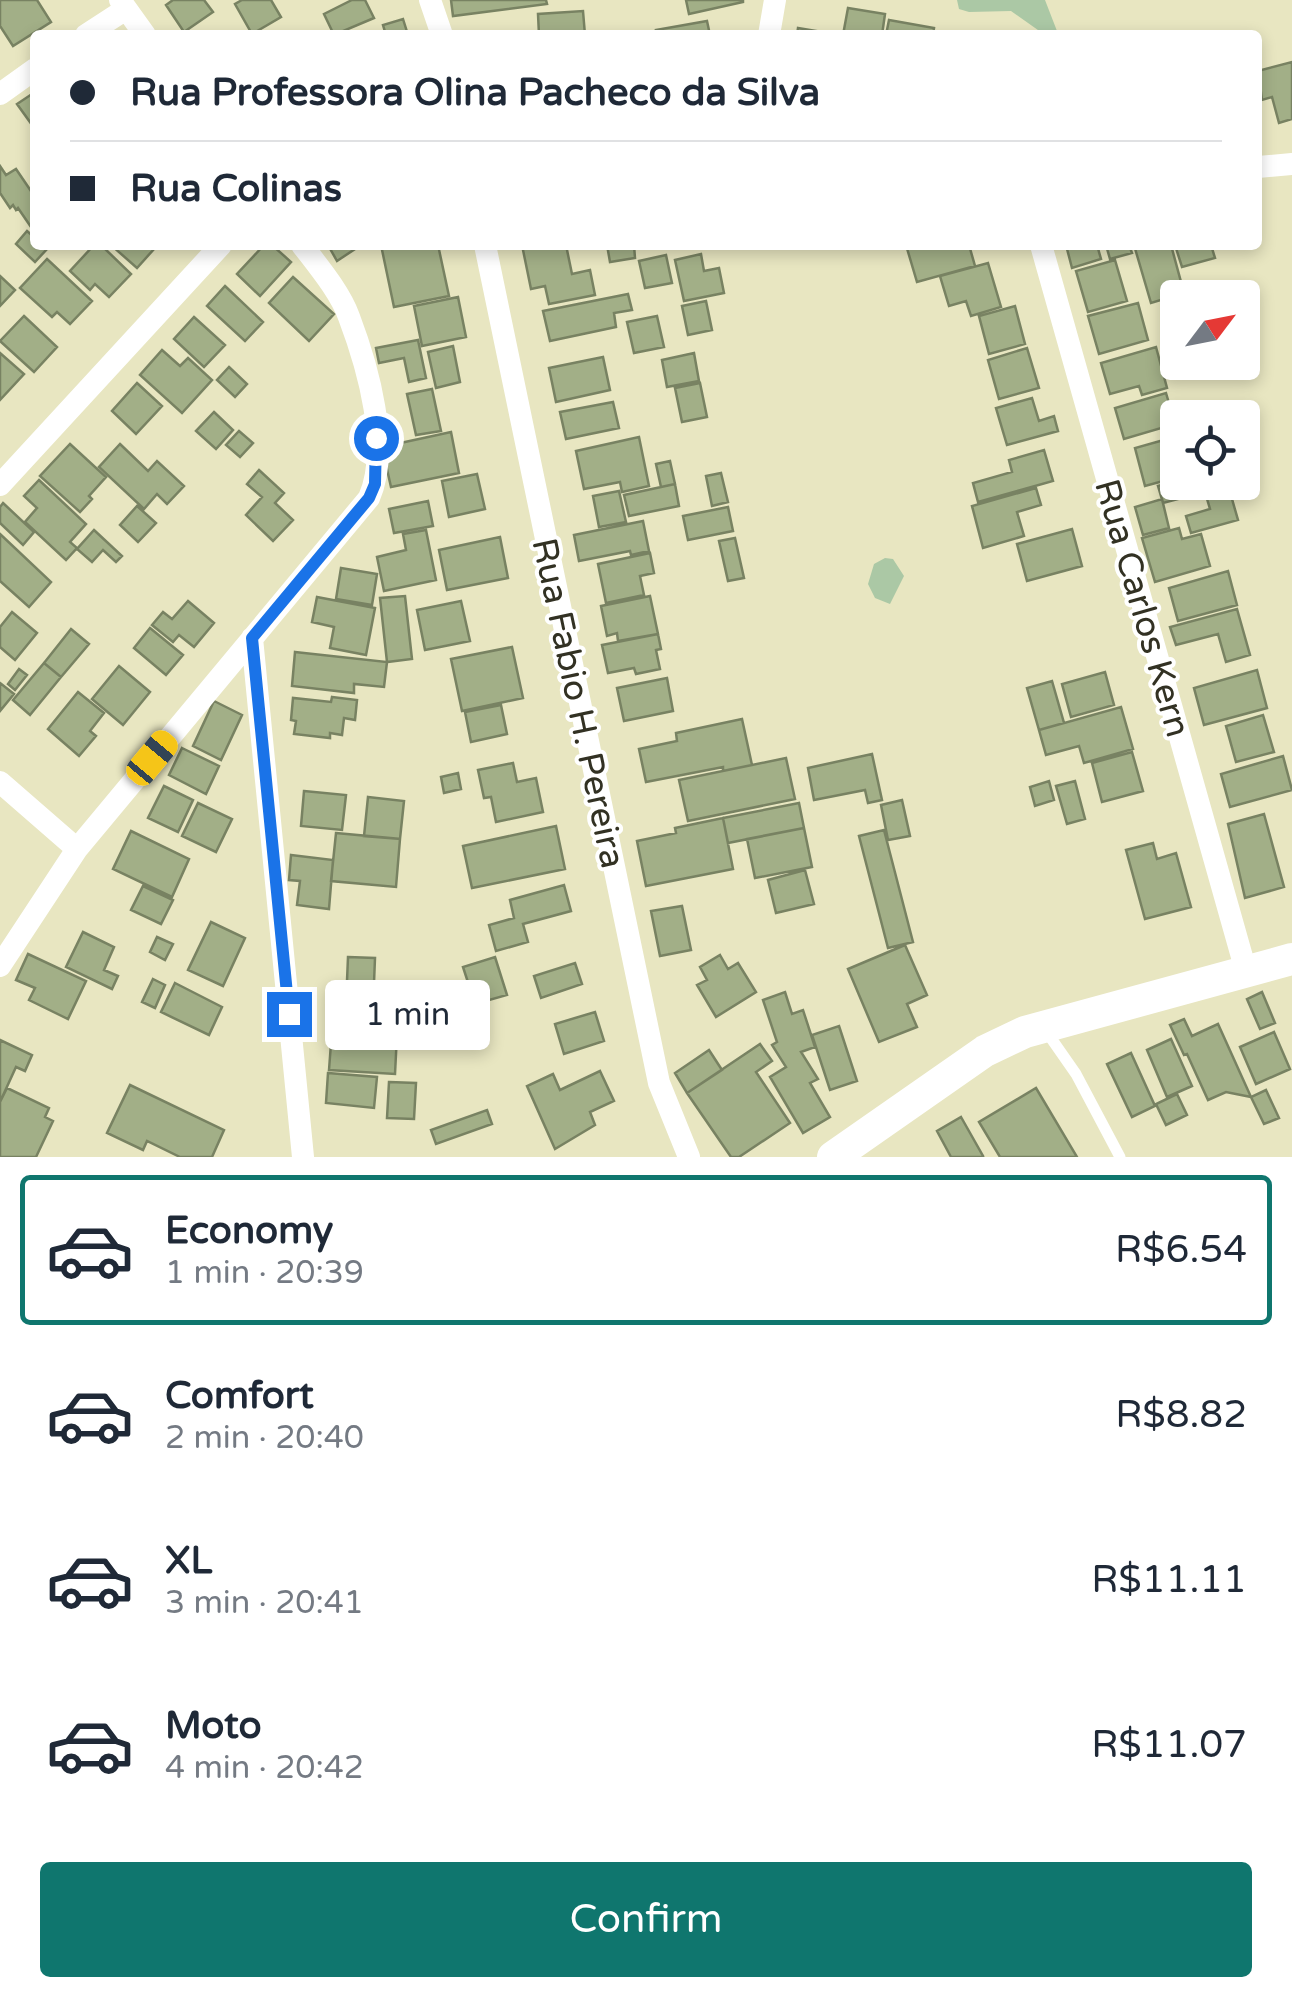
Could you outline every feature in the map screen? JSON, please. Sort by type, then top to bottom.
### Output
[{"type":"street","points":[[430,0],[440,30]]},
{"type":"street","points":[[770,30],[775,0]]},
{"type":"street","points":[[92,30],[123,4],[141,30]]},
{"type":"street","points":[[0,94],[30,73]]},
{"type":"street","points":[[1262,167],[1292,164]]},
{"type":"street","points":[[0,485],[216,250]]},
{"type":"street","points":[[0,966],[78,849],[369,498],[375,484],[376,414],[348,314],[305,250]]},
{"type":"street","name":"Rua Fabio H. Pereira","points":[[486,250],[659,1082],[689,1157]]},
{"type":"street","name":"Rua Carlos Kern","points":[[1042,250],[1246,971]]},
{"type":"street","points":[[252,638],[302,1157]]},
{"type":"street","points":[[0,782],[78,849]]},
{"type":"street","points":[[832,1157],[985,1051],[1026,1032],[1292,959]]},
{"type":"lane","points":[[1043,1028],[1076,1074],[1120,1157]]},
{"type":"shaded area","points":[[957,0],[1045,0],[1057,30],[1038,30],[1011,11],[959,9]]},
{"type":"shaded area","points":[[885,558],[893,559],[904,576],[890,604],[875,598],[868,584],[874,564]]},
{"type":"building","points":[[0,0],[37,0],[51,22],[30,30],[30,35],[13,46],[0,26]]},
{"type":"building","points":[[173,0],[204,0],[213,12],[183,30],[166,5]]},
{"type":"building","points":[[242,0],[271,0],[281,17],[259,30],[250,30],[235,4]]},
{"type":"building","points":[[352,0],[365,0],[374,18],[346,30],[332,30],[324,14]]},
{"type":"building","points":[[451,0],[546,0],[547,4],[453,16]]},
{"type":"building","points":[[686,0],[743,0],[743,2],[689,14]]},
{"type":"building","points":[[848,8],[885,14],[883,30],[844,30]]},
{"type":"building","points":[[583,11],[585,30],[539,30],[538,14]]},
{"type":"building","points":[[403,19],[406,30],[384,30],[383,25]]},
{"type":"building","points":[[889,20],[934,28],[934,30],[887,30]]},
{"type":"building","points":[[707,21],[709,30],[656,30]]},
{"type":"building","points":[[1292,62],[1292,119],[1279,123],[1272,97],[1262,100],[1262,70]]},
{"type":"building","points":[[30,95],[30,122],[17,104]]},
{"type":"building","points":[[0,166],[6,175],[16,169],[30,190],[30,226],[18,208],[10,208],[0,193]]},
{"type":"building","points":[[27,231],[30,250],[46,250],[35,262],[16,244]]},
{"type":"building","points":[[89,250],[106,250],[131,274],[109,297],[95,284],[90,290],[70,271]]},
{"type":"building","points":[[117,250],[153,250],[137,268]]},
{"type":"building","points":[[259,250],[278,250],[291,262],[260,296],[237,274]]},
{"type":"building","points":[[331,250],[354,250],[337,261]]},
{"type":"building","points":[[382,250],[439,250],[449,296],[394,307]]},
{"type":"building","points":[[523,250],[567,250],[572,274],[590,270],[595,295],[549,304],[545,286],[531,289]]},
{"type":"building","points":[[608,250],[634,250],[635,258],[610,262]]},
{"type":"building","points":[[907,250],[970,250],[975,266],[917,282]]},
{"type":"building","points":[[1067,250],[1098,250],[1101,259],[1072,268]]},
{"type":"building","points":[[1107,250],[1132,253],[1110,259]]},
{"type":"building","points":[[1135,250],[1172,250],[1180,280],[1160,280],[1160,300],[1151,303]]},
{"type":"building","points":[[1177,250],[1213,250],[1215,258],[1182,267]]},
{"type":"building","points":[[701,254],[704,271],[719,268],[724,293],[684,301],[675,260]]},
{"type":"building","points":[[666,255],[672,283],[645,288],[639,261]]},
{"type":"building","points":[[47,259],[92,301],[70,324],[57,312],[52,317],[20,288]]},
{"type":"building","points":[[1115,260],[1127,301],[1088,312],[1076,271]]},
{"type":"building","points":[[988,263],[1001,307],[971,316],[966,301],[949,306],[940,276]]},
{"type":"building","points":[[0,276],[15,290],[0,306]]},
{"type":"building","points":[[293,277],[334,314],[309,341],[269,303]]},
{"type":"building","points":[[225,286],[263,322],[245,341],[207,306]]},
{"type":"building","points":[[628,294],[632,310],[614,313],[616,327],[550,341],[543,311]]},
{"type":"building","points":[[458,297],[466,337],[422,346],[414,306]]},
{"type":"building","points":[[706,301],[712,330],[688,335],[682,306]]},
{"type":"building","points":[[1138,303],[1148,340],[1099,354],[1088,316]]},
{"type":"building","points":[[1015,306],[1025,344],[989,354],[979,316]]},
{"type":"building","points":[[24,316],[57,347],[34,372],[0,341]]},
{"type":"building","points":[[657,316],[664,347],[634,353],[627,322]]},
{"type":"building","points":[[194,317],[225,345],[204,367],[174,339]]},
{"type":"building","points":[[418,340],[426,378],[409,382],[404,358],[379,363],[376,348]]},
{"type":"building","points":[[453,346],[460,382],[436,388],[428,352]]},
{"type":"building","points":[[1156,347],[1160,380],[1165,380],[1167,388],[1142,395],[1139,386],[1110,394],[1101,363]]},
{"type":"building","points":[[1027,348],[1039,388],[999,399],[988,360]]},
{"type":"building","points":[[162,350],[180,366],[188,358],[212,380],[182,413],[140,375]]},
{"type":"building","points":[[0,353],[24,374],[0,400]]},
{"type":"building","points":[[694,353],[699,381],[667,387],[662,360]]},
{"type":"building","points":[[603,357],[610,390],[556,402],[549,368]]},
{"type":"building","points":[[229,367],[247,384],[235,397],[217,380]]},
{"type":"building","points":[[137,383],[162,406],[136,434],[112,411]]},
{"type":"building","points":[[700,383],[707,417],[682,422],[675,388]]},
{"type":"building","points":[[432,389],[441,431],[416,435],[407,394]]},
{"type":"building","points":[[1166,393],[1168,400],[1160,400],[1160,428],[1124,439],[1115,408]]},
{"type":"building","points":[[1032,398],[1039,421],[1054,416],[1058,431],[1007,445],[996,408]]},
{"type":"building","points":[[613,402],[619,428],[566,439],[560,412]]},
{"type":"building","points":[[214,412],[233,430],[216,449],[196,431]]},
{"type":"building","points":[[239,431],[253,443],[240,457],[226,445]]},
{"type":"building","points":[[451,432],[459,473],[391,487],[382,447]]},
{"type":"building","points":[[639,437],[649,486],[622,492],[620,482],[584,489],[576,451]]},
{"type":"building","points":[[1160,441],[1160,482],[1145,486],[1135,448]]},
{"type":"building","points":[[70,444],[106,477],[80,512],[40,476]]},
{"type":"building","points":[[120,444],[148,471],[157,461],[184,486],[167,504],[157,494],[144,509],[99,467]]},
{"type":"building","points":[[1044,450],[1053,481],[978,502],[973,483],[1012,472],[1009,460]]},
{"type":"building","points":[[670,461],[675,484],[661,487],[656,464]]},
{"type":"building","points":[[259,470],[284,493],[275,503],[293,520],[273,541],[246,515],[262,497],[247,484]]},
{"type":"building","points":[[721,473],[728,502],[712,506],[706,476]]},
{"type":"building","points":[[477,474],[485,509],[449,517],[442,481]]},
{"type":"building","points":[[39,480],[86,524],[70,542],[77,548],[66,560],[25,522],[37,508],[24,496]]},
{"type":"building","points":[[675,484],[679,506],[629,516],[624,495]]},
{"type":"building","points":[[1036,488],[1041,505],[1017,512],[1024,536],[983,548],[972,506]]},
{"type":"building","points":[[619,491],[626,522],[599,527],[593,496]]},
{"type":"building","points":[[1162,500],[1169,528],[1143,535],[1135,507]]},
{"type":"building","points":[[1207,500],[1232,500],[1238,520],[1191,533],[1186,516],[1210,509]]},
{"type":"building","points":[[428,501],[433,526],[394,533],[389,509]]},
{"type":"building","points":[[3,503],[34,532],[23,545],[0,523]]},
{"type":"building","points":[[137,506],[156,523],[138,542],[120,525]]},
{"type":"building","points":[[728,507],[733,531],[688,540],[683,516]]},
{"type":"building","points":[[643,521],[649,551],[579,561],[574,535]]},
{"type":"building","points":[[1179,528],[1182,539],[1201,534],[1210,566],[1155,582],[1142,538]]},
{"type":"building","points":[[1072,529],[1082,566],[1027,581],[1017,544]]},
{"type":"building","points":[[94,530],[122,556],[116,562],[103,550],[92,562],[77,549]]},
{"type":"building","points":[[426,530],[436,580],[384,591],[377,557],[406,550],[403,534]]},
{"type":"building","points":[[0,534],[51,582],[29,607],[0,581]]},
{"type":"building","points":[[500,537],[508,578],[447,590],[439,550]]},
{"type":"building","points":[[735,538],[744,578],[728,581],[719,541]]},
{"type":"building","points":[[650,553],[654,573],[640,576],[644,595],[606,603],[598,564]]},
{"type":"building","points":[[341,568],[377,574],[372,605],[336,599]]},
{"type":"building","points":[[1228,571],[1237,605],[1178,621],[1169,588]]},
{"type":"building","points":[[405,596],[412,659],[387,662],[380,598]]},
{"type":"building","points":[[650,596],[658,634],[618,641],[617,633],[607,636],[601,606]]},
{"type":"building","points":[[317,597],[375,608],[366,655],[330,648],[334,627],[312,622]]},
{"type":"building","points":[[188,601],[214,623],[194,647],[179,635],[173,642],[152,625],[163,612],[172,619]]},
{"type":"building","points":[[461,601],[470,641],[425,650],[417,610]]},
{"type":"building","points":[[1237,609],[1250,655],[1226,662],[1218,634],[1176,645],[1170,627]]},
{"type":"building","points":[[12,612],[37,633],[15,660],[0,647],[0,627]]},
{"type":"building","points":[[150,628],[183,655],[166,675],[134,648]]},
{"type":"building","points":[[71,629],[89,644],[61,677],[44,663]]},
{"type":"building","points":[[658,634],[660,669],[636,674],[634,668],[608,673],[602,645]]},
{"type":"building","points":[[512,647],[523,698],[462,711],[451,659]]},
{"type":"building","points":[[295,652],[387,662],[384,687],[354,684],[354,693],[292,686]]},
{"type":"building","points":[[44,663],[61,677],[30,715],[13,700]]},
{"type":"building","points":[[119,666],[150,692],[123,725],[92,699]]},
{"type":"building","points":[[19,669],[27,675],[15,690],[8,684]]},
{"type":"building","points":[[1257,670],[1267,708],[1204,725],[1194,688]]},
{"type":"building","points":[[1105,672],[1114,705],[1071,717],[1062,684]]},
{"type":"building","points":[[667,678],[673,711],[624,721],[617,688]]},
{"type":"building","points":[[1052,681],[1064,723],[1039,730],[1027,688]]},
{"type":"building","points":[[0,683],[14,694],[0,711]]},
{"type":"building","points":[[78,692],[104,713],[90,731],[96,736],[79,756],[48,729]]},
{"type":"building","points":[[332,697],[357,700],[355,720],[344,718],[342,735],[330,733],[330,738],[294,734],[293,698],[331,702]]},
{"type":"building","points":[[214,701],[242,715],[221,760],[193,746]]},
{"type":"building","points":[[501,705],[507,734],[471,742],[465,712]]},
{"type":"building","points":[[1121,707],[1133,749],[1084,763],[1079,746],[1046,755],[1039,730]]},
{"type":"building","points":[[1263,715],[1274,752],[1236,762],[1226,726]]},
{"type":"building","points":[[742,719],[752,765],[646,782],[639,749],[677,741],[676,733]]},
{"type":"building","points":[[182,748],[219,766],[206,794],[169,775]]},
{"type":"building","points":[[1132,752],[1143,791],[1102,802],[1092,763]]},
{"type":"building","points":[[872,754],[882,800],[868,803],[865,790],[814,800],[808,768]]},
{"type":"building","points":[[1283,756],[1292,790],[1230,807],[1221,774]]},
{"type":"building","points":[[786,758],[795,799],[688,821],[679,780]]},
{"type":"building","points":[[513,763],[517,782],[536,778],[543,812],[496,822],[491,797],[484,798],[478,770]]},
{"type":"building","points":[[458,773],[461,789],[444,793],[441,777]]},
{"type":"building","points":[[1049,781],[1054,800],[1035,806],[1030,787]]},
{"type":"building","points":[[1075,781],[1085,819],[1067,824],[1056,786]]},
{"type":"building","points":[[164,786],[193,800],[178,832],[148,818]]},
{"type":"building","points":[[304,791],[346,795],[342,830],[301,826]]},
{"type":"building","points":[[368,797],[404,801],[400,839],[364,836]]},
{"type":"building","points":[[902,800],[910,836],[888,840],[881,805]]},
{"type":"building","points":[[198,803],[232,819],[216,852],[182,836]]},
{"type":"building","points":[[799,803],[804,828],[728,843],[723,818]]},
{"type":"building","points":[[1264,814],[1284,887],[1245,898],[1228,824]]},
{"type":"building","points":[[723,818],[733,869],[646,886],[637,841]]},
{"type":"building","points":[[556,826],[565,869],[472,888],[463,846]]},
{"type":"building","points":[[804,828],[812,867],[755,878],[747,839]]},
{"type":"building","points":[[884,830],[913,942],[888,948],[859,836]]},
{"type":"building","points":[[131,831],[189,859],[172,897],[113,869]]},
{"type":"building","points":[[336,833],[400,839],[396,887],[331,881]]},
{"type":"building","points":[[1153,843],[1157,859],[1176,853],[1191,907],[1145,919],[1126,850]]},
{"type":"building","points":[[291,855],[333,860],[329,909],[297,905],[300,881],[289,880]]},
{"type":"building","points":[[805,870],[814,904],[776,913],[768,880]]},
{"type":"building","points":[[564,885],[571,911],[523,924],[528,942],[496,951],[489,925],[514,918],[510,900]]},
{"type":"building","points":[[143,886],[173,900],[161,924],[131,910]]},
{"type":"building","points":[[682,906],[691,950],[660,956],[651,911]]},
{"type":"building","points":[[211,922],[245,938],[223,986],[188,970]]},
{"type":"building","points":[[83,932],[114,947],[104,970],[118,976],[112,989],[66,967]]},
{"type":"building","points":[[157,937],[173,944],[165,960],[150,952]]},
{"type":"building","points":[[905,945],[927,995],[907,1004],[917,1027],[879,1042],[848,969]]},
{"type":"building","points":[[28,954],[86,981],[68,1019],[29,1000],[35,988],[16,980]]},
{"type":"building","points":[[720,955],[728,969],[738,963],[756,992],[716,1017],[697,985],[707,980],[700,967]]},
{"type":"building","points":[[348,957],[375,958],[374,983],[347,981]]},
{"type":"building","points":[[495,957],[507,995],[475,1004],[463,967]]},
{"type":"building","points":[[575,963],[582,984],[541,998],[534,976]]},
{"type":"building","points":[[153,979],[165,985],[155,1008],[142,1002]]},
{"type":"building","points":[[175,983],[222,1007],[209,1035],[161,1012]]},
{"type":"building","points":[[331,983],[400,988],[398,1026],[329,1026]]},
{"type":"building","points":[[785,992],[792,1014],[803,1010],[815,1047],[801,1052],[818,1079],[810,1083],[830,1117],[803,1133],[770,1077],[786,1067],[772,1045],[777,1042],[763,1000]]},
{"type":"building","points":[[1262,992],[1275,1023],[1260,1029],[1247,999]]},
{"type":"building","points":[[595,1012],[604,1041],[564,1054],[555,1024]]},
{"type":"building","points":[[1184,1019],[1192,1036],[1218,1024],[1251,1097],[1226,1092],[1208,1100],[1170,1025]]},
{"type":"building","points":[[839,1026],[857,1081],[830,1090],[812,1035]]},
{"type":"building","points":[[332,1030],[397,1034],[395,1074],[329,1070]]},
{"type":"building","points":[[1274,1032],[1290,1069],[1256,1084],[1240,1047]]},
{"type":"building","points":[[1171,1039],[1192,1086],[1167,1097],[1147,1050]]},
{"type":"building","points":[[0,1040],[32,1055],[25,1071],[16,1067],[0,1102]]},
{"type":"building","points":[[760,1044],[772,1061],[756,1072],[790,1123],[739,1157],[731,1157],[687,1093]]},
{"type":"building","points":[[709,1050],[722,1070],[687,1093],[675,1073]]},
{"type":"building","points":[[1131,1053],[1155,1106],[1132,1117],[1107,1064]]},
{"type":"building","points":[[600,1071],[614,1101],[590,1112],[595,1125],[555,1149],[527,1086],[553,1074],[560,1090]]},
{"type":"building","points":[[328,1073],[377,1077],[374,1108],[326,1103]]},
{"type":"building","points":[[389,1082],[416,1083],[414,1119],[387,1118]]},
{"type":"building","points":[[130,1085],[224,1130],[212,1157],[180,1157],[147,1141],[143,1150],[107,1133]]},
{"type":"building","points":[[7,1088],[49,1108],[45,1117],[53,1121],[36,1157],[0,1157],[0,1102]]},
{"type":"building","points":[[1036,1088],[1077,1157],[1000,1157],[979,1122]]},
{"type":"building","points":[[1266,1090],[1279,1118],[1264,1124],[1251,1097]]},
{"type":"building","points":[[1177,1094],[1187,1115],[1166,1125],[1156,1104]]},
{"type":"building","points":[[487,1110],[492,1124],[436,1144],[431,1130]]},
{"type":"building","points":[[961,1117],[983,1156],[951,1157],[937,1131]]},
{"type":"route","points":[[289,1014],[252,638],[369,498],[375,484],[376,438]]}]
